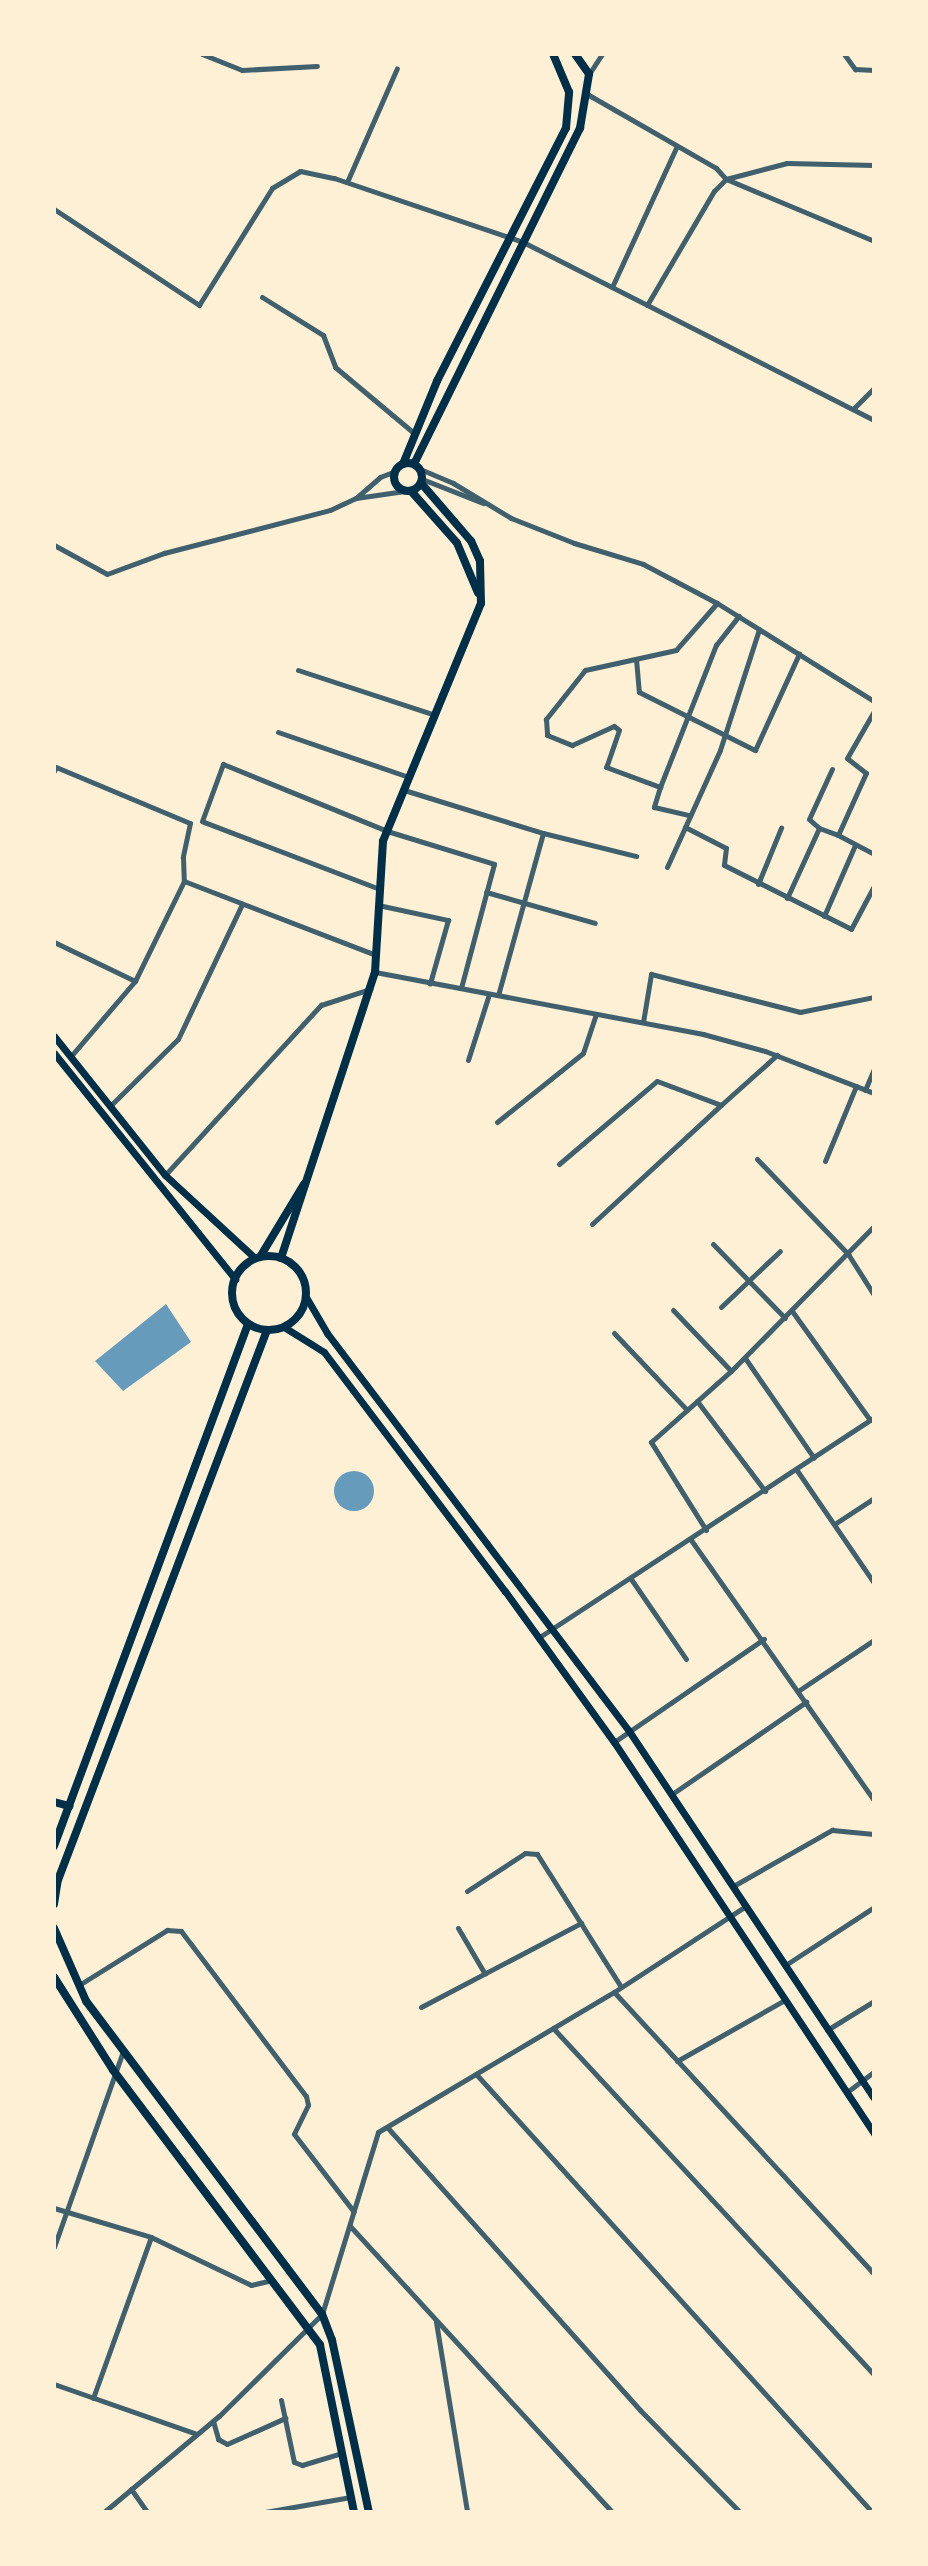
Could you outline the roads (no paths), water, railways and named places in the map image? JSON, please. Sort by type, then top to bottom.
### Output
[{"type":"main road","points":[[481,603],[457,543],[408,491],[396,484],[399,467],[437,381],[512,239],[566,128],[570,109],[569,92],[553,54]]},
{"type":"main road","points":[[408,491],[419,474],[523,242],[580,128],[589,74],[575,54]]},
{"type":"main road","points":[[570,109],[587,98]]},
{"type":"main road","points":[[235,1279],[257,1257],[304,1184],[375,972],[377,888],[387,831],[481,603],[480,561],[471,541],[419,474],[399,467]]},
{"type":"main road","points":[[55,1039],[165,1175],[257,1257],[281,1258],[301,1273],[306,1297],[327,1333],[629,1731],[748,1904],[827,2031],[874,2098]]},
{"type":"main road","points":[[54,1054],[235,1279],[234,1304],[248,1324],[267,1330],[284,1327],[303,1309],[306,1297]]},
{"type":"main road","points":[[281,1258],[305,1194],[304,1184]]},
{"type":"main road","points":[[54,1846],[248,1324]]},
{"type":"main road","points":[[284,1327],[324,1352],[538,1638],[614,1742],[874,2133]]},
{"type":"main road","points":[[54,1904],[58,1880],[267,1330]]},
{"type":"main road","points":[[54,1802],[69,1806]]},
{"type":"main road","points":[[54,1928],[77,1986],[123,2051],[323,2314],[369,2512]]},
{"type":"main road","points":[[54,1977],[113,2070],[320,2345],[354,2512]]},
{"type":"street","points":[[202,54],[242,70],[317,66]]},
{"type":"street","points":[[589,74],[602,54]]},
{"type":"street","points":[[844,54],[855,69],[874,70]]},
{"type":"street","points":[[347,182],[397,68]]},
{"type":"street","points":[[587,98],[677,146],[726,179],[874,241]]},
{"type":"street","points":[[612,287],[677,146]]},
{"type":"street","points":[[648,305],[714,191],[726,179],[787,163],[874,165]]},
{"type":"street","points":[[54,209],[199,305],[272,188],[300,171],[347,182],[523,242],[874,420]]},
{"type":"street","points":[[262,297],[323,335],[335,367],[415,434]]},
{"type":"street","points":[[853,409],[874,388]]},
{"type":"street","points":[[54,545],[107,574],[164,553],[330,510],[356,498],[380,477],[399,467]]},
{"type":"street","points":[[419,474],[573,543],[643,564],[717,603],[873,699]]},
{"type":"street","points":[[419,474],[457,497],[489,505]]},
{"type":"street","points":[[356,498],[408,491]]},
{"type":"street","points":[[660,787],[606,767],[619,730],[614,726],[572,745],[547,736],[544,725],[585,670],[676,650],[717,603]]},
{"type":"street","points":[[691,815],[654,807],[716,645],[739,616]]},
{"type":"street","points":[[667,867],[724,736],[759,629]]},
{"type":"street","points":[[636,659],[639,692],[755,750],[799,654]]},
{"type":"street","points":[[298,670],[435,715]]},
{"type":"street","points":[[874,711],[848,758],[866,773],[874,774]]},
{"type":"street","points":[[278,733],[409,776]]},
{"type":"street","points":[[377,888],[202,821],[223,764],[387,831],[494,864],[461,988]]},
{"type":"street","points":[[54,771],[56,767],[190,823],[183,857],[184,881],[135,981],[71,1056]]},
{"type":"street","points":[[832,769],[809,819],[819,828],[874,854]]},
{"type":"street","points":[[838,835],[866,773]]},
{"type":"street","points":[[404,790],[543,833],[636,856]]},
{"type":"street","points":[[685,827],[726,848],[724,865],[851,929],[874,886]]},
{"type":"street","points":[[758,884],[780,828]]},
{"type":"street","points":[[787,898],[819,828]]},
{"type":"street","points":[[498,995],[543,833]]},
{"type":"street","points":[[824,916],[856,845]]},
{"type":"street","points":[[184,881],[376,956]]},
{"type":"street","points":[[486,892],[595,923]]},
{"type":"street","points":[[110,1106],[178,1039],[242,904]]},
{"type":"street","points":[[377,905],[449,920],[430,983]]},
{"type":"street","points":[[54,942],[135,981]]},
{"type":"street","points":[[375,972],[643,1023],[777,1055],[874,1094]]},
{"type":"street","points":[[643,1023],[651,974],[800,1012],[874,997]]},
{"type":"street","points":[[165,1175],[321,1005],[370,989]]},
{"type":"street","points":[[468,1060],[489,994]]},
{"type":"street","points":[[497,1122],[583,1053],[596,1014]]},
{"type":"street","points":[[592,1224],[777,1055]]},
{"type":"street","points":[[865,1090],[874,1069]]},
{"type":"street","points":[[559,1164],[657,1081],[721,1105]]},
{"type":"street","points":[[825,1161],[856,1086]]},
{"type":"street","points":[[757,1159],[848,1254],[874,1295]]},
{"type":"street","points":[[706,1530],[651,1442],[745,1358],[874,1226]]},
{"type":"street","points":[[713,1244],[785,1318]]},
{"type":"street","points":[[721,1307],[780,1251]]},
{"type":"street","points":[[673,1310],[731,1371]]},
{"type":"street","points":[[538,1638],[872,1419],[792,1311]]},
{"type":"street","points":[[614,1333],[687,1410]]},
{"type":"street","points":[[745,1358],[814,1458]]},
{"type":"street","points":[[697,1401],[765,1491]]},
{"type":"street","points":[[796,1469],[836,1523],[874,1583]]},
{"type":"street","points":[[836,1523],[874,1498]]},
{"type":"street","points":[[691,1540],[764,1639],[874,1800]]},
{"type":"street","points":[[631,1579],[686,1659]]},
{"type":"street","points":[[614,1742],[764,1639]]},
{"type":"street","points":[[798,1691],[874,1640]]},
{"type":"street","points":[[672,1794],[806,1702]]},
{"type":"street","points":[[734,1885],[832,1830],[874,1834]]},
{"type":"street","points":[[467,1891],[531,1852],[544,1861],[621,1987]]},
{"type":"street","points":[[104,2512],[213,2421],[323,2314],[378,2132],[614,1992],[748,1904]]},
{"type":"street","points":[[788,1965],[874,1907]]},
{"type":"street","points":[[421,2007],[581,1923]]},
{"type":"street","points":[[458,1927],[485,1973]]},
{"type":"street","points":[[77,1986],[167,1930],[181,1931],[306,2096],[306,2112],[294,2134],[354,2212]]},
{"type":"street","points":[[614,1992],[874,2274]]},
{"type":"street","points":[[677,2060],[785,2000]]},
{"type":"street","points":[[827,2031],[874,2001]]},
{"type":"street","points":[[553,2028],[874,2375]]},
{"type":"street","points":[[54,2247],[68,2212],[113,2070],[123,2051]]},
{"type":"street","points":[[847,2092],[874,2072]]},
{"type":"street","points":[[476,2074],[872,2512]]},
{"type":"street","points":[[387,2127],[640,2410],[740,2512]]},
{"type":"street","points":[[54,2208],[151,2238],[251,2285],[272,2280]]},
{"type":"street","points":[[350,2226],[612,2512]]},
{"type":"street","points":[[93,2398],[151,2238]]},
{"type":"street","points":[[436,2322],[467,2512]]},
{"type":"street","points":[[54,2384],[197,2434]]},
{"type":"street","points":[[281,2400],[298,2465],[342,2453]]},
{"type":"street","points":[[213,2421],[218,2439],[227,2444],[285,2418]]},
{"type":"street","points":[[131,2489],[147,2512]]},
{"type":"street","points":[[265,2512],[351,2497]]},
{"type":"water","points":[[166,1304],[191,1342],[123,1391],[95,1361]]},
{"type":"water","points":[[354,1471],[362,1472],[368,1477],[373,1483],[373,1499],[368,1505],[362,1510],[354,1511],[346,1510],[340,1505],[335,1499],[334,1491],[335,1483],[340,1477],[346,1472]]}]
